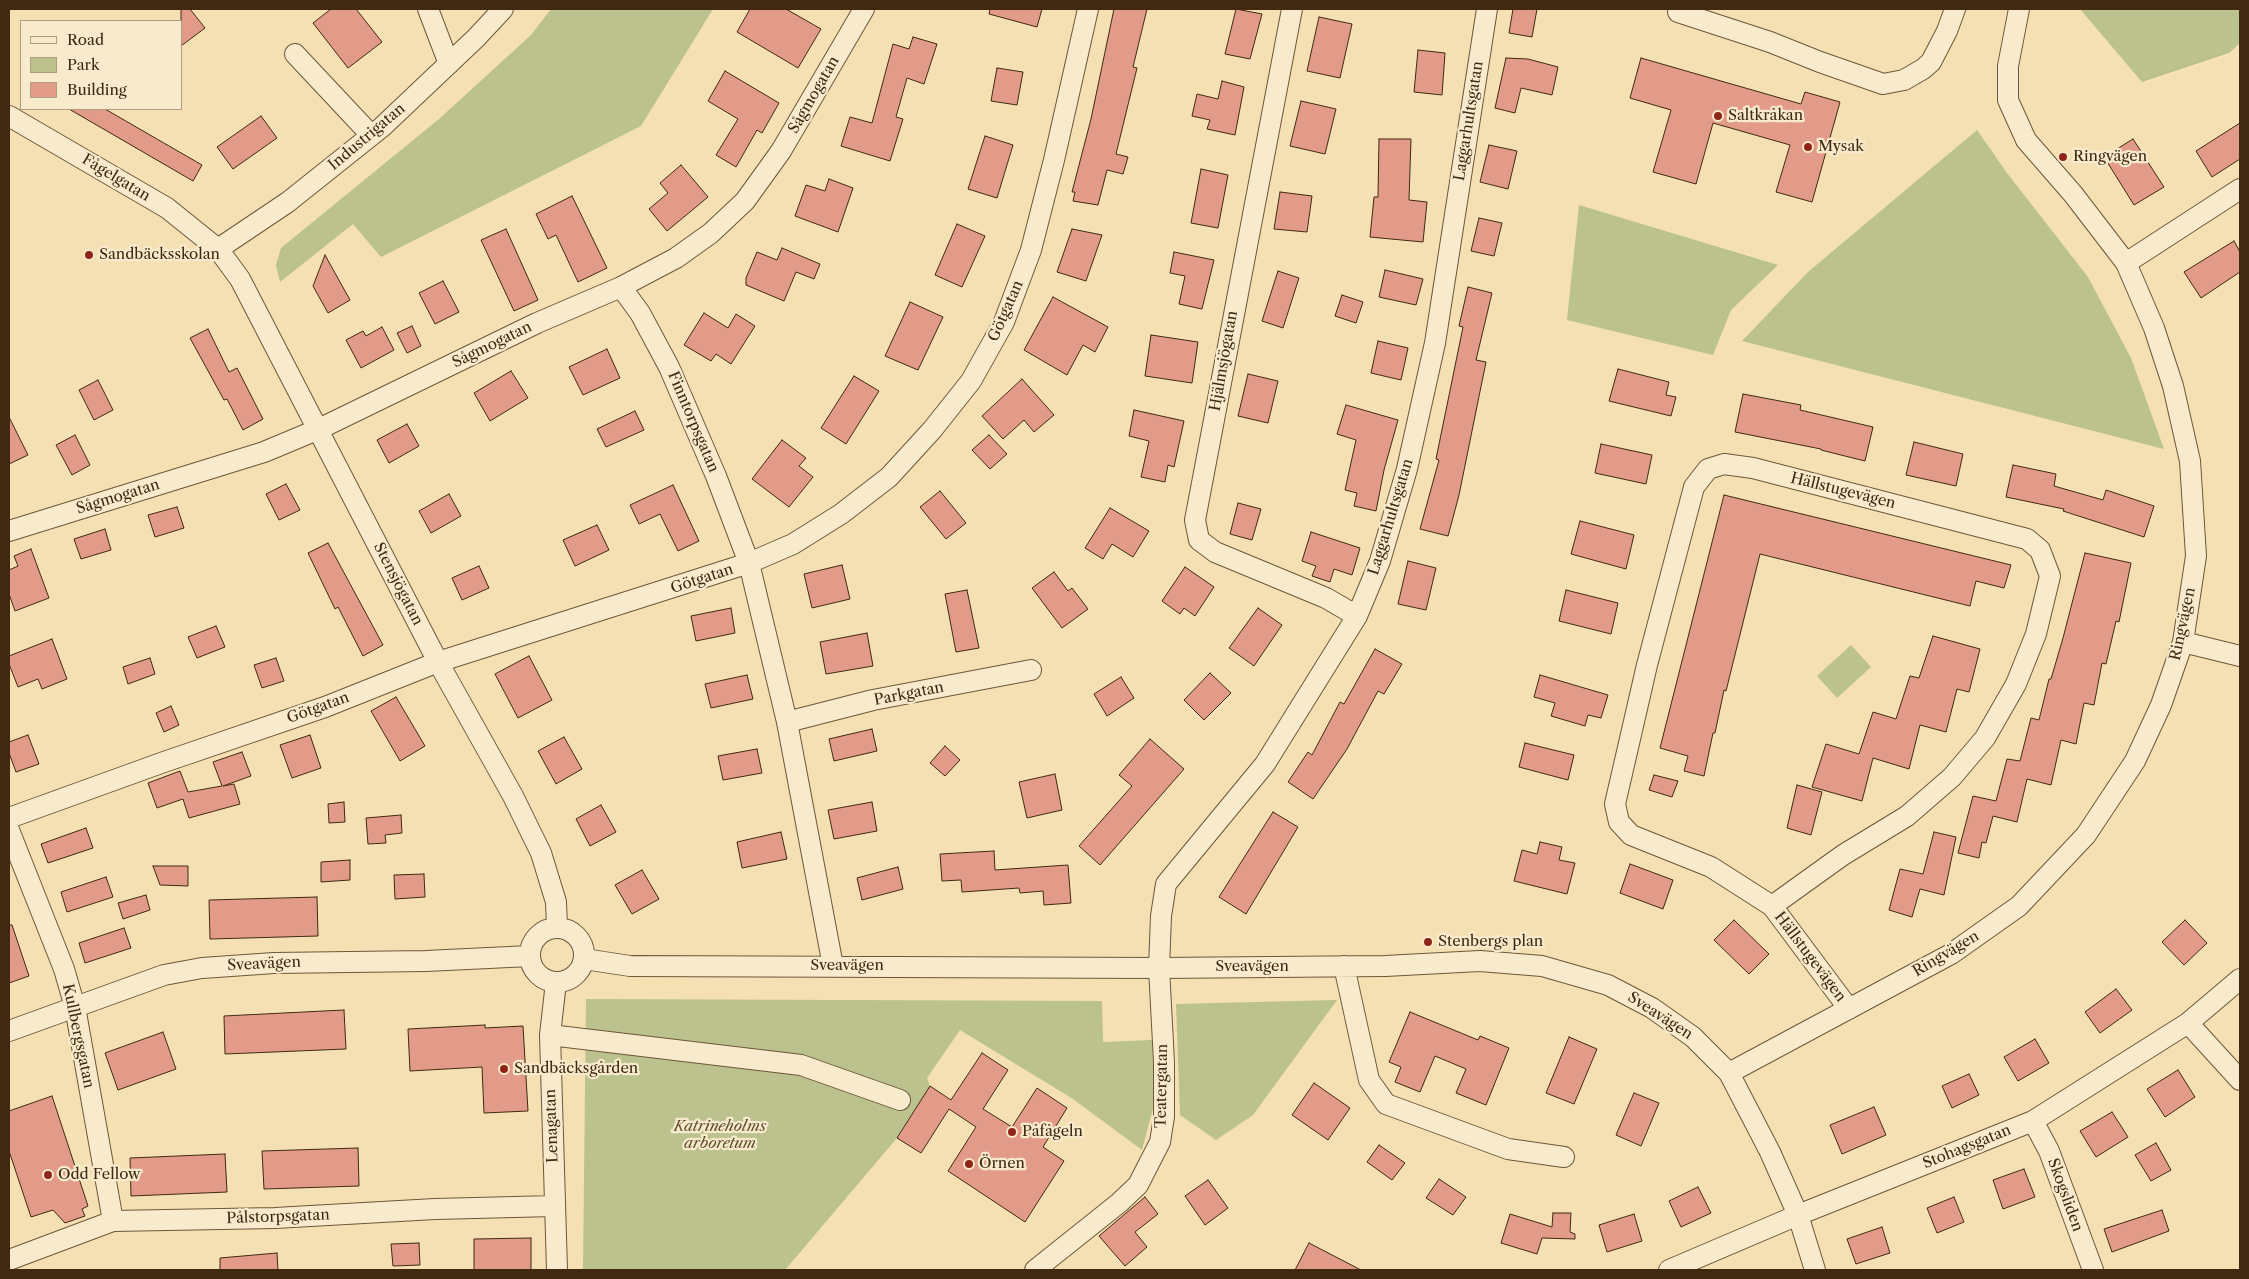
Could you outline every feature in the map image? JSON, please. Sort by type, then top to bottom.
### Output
[{"type":"street","points":[[428,9],[449,64]]},
{"type":"street","name":"Industrigatan","points":[[218,249],[288,202],[371,135],[449,64],[502,9]]},
{"type":"street","name":"Sågmogatan","points":[[9,531],[264,452],[319,429],[537,323],[621,288],[676,258],[711,233],[745,201],[781,151],[864,9]]},
{"type":"street","name":"Götgatan","points":[[9,818],[164,762],[325,708],[438,662],[750,563],[793,544],[841,514],[889,477],[932,430],[970,381],[1004,322],[1031,250],[1054,160],[1088,9]]},
{"type":"street","name":"Hjälmsjögatan","points":[[1292,9],[1195,520],[1199,540],[1215,552],[1326,598],[1357,616]]},
{"type":"street","name":"Laggarhultsgatan","points":[[1159,968],[1161,916],[1166,884],[1265,764],[1357,616],[1380,561],[1407,468],[1435,343],[1487,9]]},
{"type":"street","points":[[1678,12],[1770,42],[1883,84],[1904,80],[1931,62],[1947,31],[1955,9]]},
{"type":"street","name":"Ringvägen","points":[[1729,1072],[1951,954],[2019,906],[2086,835],[2135,761],[2162,705],[2183,642],[2196,556],[2190,461],[2174,386],[2154,328],[2126,263],[2073,194],[2026,140],[2008,100],[2008,66],[2019,9]]},
{"type":"street","points":[[295,54],[371,135]]},
{"type":"street","name":"Fågelgatan","points":[[9,116],[167,208],[218,249]]},
{"type":"street","points":[[2126,263],[2240,188]]},
{"type":"street","name":"Stensjögatan","points":[[218,249],[240,279],[438,662],[513,796],[541,853],[556,902],[557,928]]},
{"type":"street","name":"Finntorpsgatan","points":[[621,288],[640,313],[669,367],[716,476],[750,563]]},
{"type":"street","name":"Hällstugevägen","points":[[1772,906],[1843,855],[1908,816],[1952,777],[1985,738],[2016,684],[2028,656],[2036,634],[2050,576],[2040,550],[2027,539],[1752,468],[1724,464],[1708,469],[1694,487],[1647,665],[1615,804],[1619,822],[1631,835],[1711,867],[1772,906],[1849,1009]]},
{"type":"street","points":[[750,563],[787,722],[833,966]]},
{"type":"street","points":[[2183,642],[2240,656]]},
{"type":"street","name":"Parkgatan","points":[[787,722],[873,700],[1031,670]]},
{"type":"street","name":"Kullbergsgatan","points":[[9,830],[64,969],[75,1007],[113,1221]]},
{"type":"street","points":[[557,928],[565,929],[578,937],[582,944],[584,959],[574,976],[556,982],[546,980],[538,974],[532,966],[530,956],[531,948],[541,933],[557,928]]},
{"type":"street","name":"Sveavägen","points":[[9,1031],[164,976],[202,968],[274,963],[426,961],[530,956]]},
{"type":"street","name":"Sveavägen","points":[[584,959],[630,966],[1159,968],[1344,966],[1480,961],[1542,966],[1608,985],[1652,1008],[1693,1037],[1729,1072],[1770,1152],[1798,1215],[1815,1270]]},
{"type":"street","points":[[1344,966],[1369,1080],[1386,1104],[1508,1149],[1564,1157]]},
{"type":"street","name":"Teatergatan","points":[[1035,1270],[1119,1203],[1138,1185],[1160,1142],[1164,1118],[1164,1062],[1159,968]]},
{"type":"street","name":"Stohagsgatan","points":[[1669,1270],[1798,1215],[2033,1121],[2188,1023],[2240,978]]},
{"type":"street","name":"Lenagatan","points":[[556,982],[550,1035],[557,1270]]},
{"type":"street","points":[[2188,1023],[2240,1080]]},
{"type":"street","points":[[550,1035],[801,1065],[900,1100]]},
{"type":"street","name":"Skogsliden","points":[[2033,1121],[2049,1151],[2093,1270]]},
{"type":"street","name":"Pålstorpsgatan","points":[[9,1260],[113,1221],[275,1218],[435,1209],[554,1206]]},
{"type":"green space","points":[[551,9],[713,9],[641,126],[381,257],[353,224],[280,282],[276,265],[281,248],[439,119],[531,35]]},
{"type":"green space","points":[[2080,9],[2240,9],[2240,43],[2229,53],[2142,82]]},
{"type":"green space","points":[[1977,130],[2007,173],[2088,277],[2131,358],[2164,449],[1742,341],[1808,272]]},
{"type":"green space","points":[[1579,205],[1778,265],[1731,310],[1713,355],[1567,320]]},
{"type":"green space","points":[[1851,645],[1871,667],[1837,698],[1817,676]]},
{"type":"green space","name":"Katrineholms arboretum","points":[[586,999],[1102,1001],[1103,1042],[1152,1040],[1155,1101],[1142,1150],[1073,1099],[960,1030],[927,1078],[930,1086],[897,1138],[785,1270],[583,1270]]},
{"type":"green space","points":[[1337,1000],[1253,1115],[1216,1140],[1180,1115],[1176,1004]]},
{"type":"building","points":[[181,9],[190,9],[205,28],[182,45]]},
{"type":"building","points":[[331,9],[356,9],[382,42],[348,68],[313,23]]},
{"type":"building","points":[[750,9],[786,9],[821,29],[798,68],[737,32]]},
{"type":"building","points":[[990,9],[1042,9],[1037,27],[989,14]]},
{"type":"building","points":[[1114,9],[1147,9],[1133,67],[1137,68],[1116,154],[1128,157],[1123,174],[1107,170],[1098,205],[1073,201],[1075,192],[1072,192],[1091,119]]},
{"type":"building","points":[[1236,9],[1262,14],[1250,59],[1225,54]]},
{"type":"building","points":[[1513,9],[1537,9],[1532,37],[1509,33]]},
{"type":"building","points":[[1319,17],[1352,24],[1340,78],[1307,71]]},
{"type":"building","points":[[913,37],[937,44],[924,84],[907,78],[896,117],[903,119],[890,161],[841,146],[850,117],[872,123],[893,44],[909,49]]},
{"type":"building","points":[[1418,50],[1445,53],[1442,95],[1414,92]]},
{"type":"building","points":[[1506,58],[1528,59],[1558,67],[1552,95],[1521,88],[1515,113],[1495,108]]},
{"type":"building","name":"Saltkråkan","points":[[1641,58],[1801,104],[1805,92],[1840,102],[1812,202],[1776,192],[1790,145],[1713,123],[1696,184],[1653,172],[1671,110],[1630,98]]},
{"type":"building","points":[[997,68],[1023,72],[1017,105],[991,101]]},
{"type":"building","points":[[725,71],[779,103],[762,133],[757,130],[736,167],[716,155],[738,119],[708,101]]},
{"type":"building","points":[[1222,81],[1244,87],[1235,135],[1207,129],[1210,120],[1192,116],[1197,94],[1218,99]]},
{"type":"building","points":[[1301,101],[1336,109],[1325,154],[1290,146]]},
{"type":"building","points":[[71,110],[107,110],[202,165],[193,181]]},
{"type":"building","points":[[261,116],[277,138],[233,169],[217,147]]},
{"type":"building","points":[[2240,123],[2240,159],[2212,177],[2196,151]]},
{"type":"building","points":[[985,136],[1013,145],[997,198],[968,189]]},
{"type":"building","points":[[1379,139],[1411,139],[1409,200],[1427,202],[1423,242],[1370,237],[1374,197],[1378,197]]},
{"type":"building","points":[[2133,139],[2164,187],[2134,205],[2104,157]]},
{"type":"building","points":[[1489,145],[1517,151],[1508,189],[1480,182]]},
{"type":"building","points":[[681,165],[708,197],[667,231],[649,209],[668,193],[660,183]]},
{"type":"building","points":[[1201,169],[1228,175],[1218,228],[1191,223]]},
{"type":"building","points":[[829,179],[853,188],[838,232],[795,216],[806,185],[825,191]]},
{"type":"building","points":[[1280,192],[1312,196],[1307,232],[1274,229]]},
{"type":"building","points":[[572,196],[607,268],[578,282],[556,235],[548,239],[536,214]]},
{"type":"building","points":[[1479,218],[1502,223],[1494,256],[1471,251]]},
{"type":"building","points":[[957,224],[985,236],[962,287],[935,275]]},
{"type":"building","points":[[506,229],[538,300],[514,311],[481,240]]},
{"type":"building","points":[[1072,229],[1102,235],[1086,281],[1057,272]]},
{"type":"building","points":[[2234,241],[2240,252],[2240,272],[2201,298],[2184,272]]},
{"type":"building","points":[[782,248],[820,264],[814,279],[796,272],[784,301],[746,285],[746,278],[757,252],[777,260]]},
{"type":"building","points":[[1174,252],[1214,260],[1202,309],[1179,304],[1185,276],[1170,273]]},
{"type":"building","points":[[325,255],[350,300],[328,313],[313,286]]},
{"type":"building","points":[[1385,270],[1423,279],[1416,305],[1379,297]]},
{"type":"building","points":[[1278,271],[1299,278],[1283,328],[1262,321]]},
{"type":"building","points":[[443,281],[459,312],[435,324],[419,293]]},
{"type":"building","points":[[1468,287],[1492,293],[1476,360],[1486,362],[1459,495],[1448,536],[1420,529],[1439,460],[1436,459],[1463,327],[1459,326]]},
{"type":"building","points":[[1342,295],[1363,302],[1356,323],[1335,316]]},
{"type":"building","points":[[1053,297],[1108,327],[1095,352],[1083,345],[1067,375],[1024,350]]},
{"type":"building","points":[[910,302],[943,317],[918,370],[885,356]]},
{"type":"building","points":[[704,313],[728,328],[736,314],[755,326],[731,364],[716,354],[711,361],[684,345]]},
{"type":"building","points":[[412,326],[421,346],[407,353],[397,333]]},
{"type":"building","points":[[382,327],[394,350],[361,368],[346,340],[363,331],[366,336]]},
{"type":"building","points":[[208,329],[229,372],[237,368],[263,419],[243,430],[227,399],[224,400],[190,338]]},
{"type":"building","points":[[1151,335],[1198,342],[1192,383],[1145,376]]},
{"type":"building","points":[[1378,341],[1408,348],[1401,380],[1371,373]]},
{"type":"building","points":[[607,349],[620,378],[583,395],[569,367]]},
{"type":"building","points":[[1618,369],[1669,382],[1666,395],[1676,397],[1671,416],[1609,401]]},
{"type":"building","points":[[511,371],[528,398],[490,421],[474,393]]},
{"type":"building","points":[[1248,374],[1278,381],[1268,423],[1238,416]]},
{"type":"building","points":[[854,376],[879,391],[846,444],[821,428]]},
{"type":"building","points":[[1022,379],[1054,415],[1034,432],[1024,420],[1003,439],[982,416]]},
{"type":"building","points":[[98,380],[113,410],[94,420],[79,390]]},
{"type":"building","points":[[1743,394],[1801,405],[1800,410],[1873,427],[1865,461],[1821,449],[1735,432]]},
{"type":"building","points":[[1346,405],[1398,420],[1384,470],[1376,511],[1354,506],[1357,493],[1345,490],[1356,440],[1337,434]]},
{"type":"building","points":[[1134,410],[1184,421],[1174,467],[1168,465],[1165,482],[1141,477],[1149,441],[1129,436]]},
{"type":"building","points":[[635,411],[644,430],[606,447],[597,429]]},
{"type":"building","points":[[9,417],[28,455],[9,464]]},
{"type":"building","points":[[407,424],[419,446],[389,463],[377,440]]},
{"type":"building","points":[[75,435],[90,465],[72,475],[56,445]]},
{"type":"building","points":[[989,435],[1007,454],[990,469],[972,450]]},
{"type":"building","points":[[782,440],[806,458],[799,466],[813,477],[789,507],[752,479]]},
{"type":"building","points":[[1914,442],[1963,454],[1956,486],[1906,475]]},
{"type":"building","points":[[1601,444],[1652,455],[1646,484],[1595,473]]},
{"type":"building","points":[[2013,465],[2056,474],[2054,486],[2103,500],[2106,490],[2154,506],[2144,537],[2063,511],[2064,509],[2006,497]]},
{"type":"building","points":[[286,484],[300,510],[279,520],[266,494]]},
{"type":"building","points":[[673,485],[699,541],[678,551],[660,514],[639,524],[630,505]]},
{"type":"building","points":[[940,491],[966,523],[946,539],[920,507]]},
{"type":"building","points":[[449,494],[461,516],[431,533],[419,511]]},
{"type":"building","points":[[1724,495],[2011,565],[2004,588],[1976,581],[1970,606],[1760,554],[1726,691],[1724,690],[1715,733],[1713,733],[1704,776],[1684,771],[1688,756],[1660,748]]},
{"type":"building","points":[[1238,503],[1261,509],[1252,540],[1230,534]]},
{"type":"building","points":[[177,507],[184,528],[155,537],[148,515]]},
{"type":"building","points":[[1110,508],[1149,531],[1133,557],[1112,544],[1103,559],[1085,548]]},
{"type":"building","points":[[1580,521],[1634,535],[1626,569],[1571,554]]},
{"type":"building","points":[[597,525],[609,550],[575,566],[563,540]]},
{"type":"building","points":[[105,529],[111,550],[81,559],[74,539]]},
{"type":"building","points":[[1311,532],[1360,548],[1352,575],[1334,569],[1330,582],[1312,576],[1316,566],[1302,561]]},
{"type":"building","points":[[328,543],[383,645],[363,656],[338,607],[335,609],[308,553]]},
{"type":"building","points":[[31,549],[49,598],[15,611],[9,594],[9,570],[18,566],[14,556]]},
{"type":"building","points":[[2085,553],[2131,563],[2119,622],[2116,621],[2106,664],[2102,663],[2094,705],[2084,703],[2076,744],[2061,740],[2051,785],[2027,779],[2017,822],[1993,816],[1986,843],[1982,842],[1979,858],[1958,853],[1973,796],[1996,801],[2007,759],[2020,761],[2031,718],[2039,720]]},
{"type":"building","points":[[1408,561],[1436,568],[1426,610],[1398,604]]},
{"type":"building","points":[[842,565],[850,599],[812,608],[804,574]]},
{"type":"building","points":[[479,566],[489,588],[462,600],[452,578]]},
{"type":"building","points":[[1185,567],[1214,587],[1195,616],[1184,608],[1180,614],[1162,601]]},
{"type":"building","points":[[1054,572],[1068,591],[1072,588],[1088,609],[1062,628],[1032,588]]},
{"type":"building","points":[[967,590],[979,648],[956,652],[945,594]]},
{"type":"building","points":[[1566,590],[1618,603],[1611,634],[1559,621]]},
{"type":"building","points":[[731,608],[735,633],[696,641],[691,616]]},
{"type":"building","points":[[1258,608],[1282,625],[1254,666],[1229,648]]},
{"type":"building","points":[[216,626],[225,647],[197,658],[188,637]]},
{"type":"building","points":[[867,633],[873,666],[826,674],[820,642]]},
{"type":"building","points":[[1933,636],[1980,649],[1969,692],[1957,689],[1946,732],[1920,725],[1909,769],[1873,758],[1862,801],[1812,787],[1826,744],[1859,754],[1873,712],[1896,719],[1910,676],[1919,678]]},
{"type":"building","points":[[52,639],[67,679],[42,689],[38,679],[18,687],[9,664],[9,656]]},
{"type":"building","points":[[1375,649],[1402,664],[1384,694],[1378,691],[1347,749],[1313,799],[1288,782],[1308,752],[1312,755],[1340,702],[1344,704]]},
{"type":"building","points":[[529,656],[552,700],[518,718],[495,674]]},
{"type":"building","points":[[150,658],[155,674],[128,684],[123,667]]},
{"type":"building","points":[[276,658],[284,681],[262,688],[254,665]]},
{"type":"building","points":[[1210,673],[1231,693],[1204,720],[1184,700]]},
{"type":"building","points":[[747,675],[753,699],[711,708],[705,684]]},
{"type":"building","points":[[1540,675],[1608,695],[1601,718],[1588,715],[1585,726],[1551,716],[1555,703],[1534,697]]},
{"type":"building","points":[[1121,677],[1134,698],[1107,716],[1094,694]]},
{"type":"building","points":[[396,697],[425,746],[400,761],[371,711]]},
{"type":"building","points":[[171,706],[179,725],[164,732],[156,713]]},
{"type":"building","points":[[872,729],[877,751],[834,761],[829,739]]},
{"type":"building","points":[[28,735],[39,764],[16,772],[9,753],[9,742]]},
{"type":"building","points":[[310,735],[321,768],[292,778],[280,745]]},
{"type":"building","points":[[564,737],[582,769],[556,784],[538,751]]},
{"type":"building","points":[[1150,739],[1184,769],[1100,865],[1079,846],[1132,786],[1119,775]]},
{"type":"building","points":[[1525,743],[1574,755],[1568,780],[1519,767]]},
{"type":"building","points":[[945,746],[960,760],[945,776],[930,763]]},
{"type":"building","points":[[757,749],[762,773],[723,780],[718,756]]},
{"type":"building","points":[[242,752],[251,776],[223,786],[234,784],[240,804],[189,818],[183,799],[157,808],[148,783],[180,771],[188,792],[222,786],[213,762]]},
{"type":"building","points":[[1055,774],[1062,810],[1027,818],[1019,782]]},
{"type":"building","points":[[1654,775],[1678,781],[1672,797],[1649,790]]},
{"type":"building","points":[[1797,785],[1822,792],[1811,835],[1787,828]]},
{"type":"building","points":[[344,802],[345,822],[329,823],[328,804]]},
{"type":"building","points":[[872,802],[877,831],[834,839],[828,810]]},
{"type":"building","points":[[601,805],[616,832],[590,846],[576,819]]},
{"type":"building","points":[[1273,812],[1298,827],[1246,914],[1219,897]]},
{"type":"building","points":[[401,815],[402,833],[385,835],[386,843],[368,844],[366,818]]},
{"type":"building","points":[[86,828],[93,848],[48,863],[41,844]]},
{"type":"building","points":[[781,832],[787,859],[742,868],[737,842]]},
{"type":"building","points":[[1934,832],[1956,837],[1944,895],[1920,889],[1912,917],[1889,910],[1900,869],[1923,874]]},
{"type":"building","points":[[1540,842],[1562,847],[1559,860],[1575,863],[1567,894],[1514,881],[1522,850],[1537,854]]},
{"type":"building","points":[[994,851],[995,870],[1068,865],[1071,903],[1044,905],[1043,891],[1020,893],[1019,888],[962,892],[961,880],[942,881],[940,854]]},
{"type":"building","points":[[350,860],[350,880],[321,882],[321,862]]},
{"type":"building","points":[[1630,864],[1673,880],[1663,909],[1620,893]]},
{"type":"building","points":[[153,866],[188,866],[188,886],[160,885]]},
{"type":"building","points":[[898,867],[903,889],[862,900],[857,878]]},
{"type":"building","points":[[642,870],[659,899],[632,914],[615,885]]},
{"type":"building","points":[[424,874],[425,897],[395,899],[394,875]]},
{"type":"building","points":[[106,877],[113,897],[67,912],[61,892]]},
{"type":"building","points":[[146,895],[150,910],[123,919],[118,903]]},
{"type":"building","points":[[317,897],[318,936],[210,939],[209,900]]},
{"type":"building","points":[[1734,920],[1769,954],[1749,974],[1714,940]]},
{"type":"building","points":[[2185,920],[2207,943],[2184,965],[2162,942]]},
{"type":"building","points":[[9,925],[12,925],[29,976],[9,983]]},
{"type":"building","points":[[124,928],[131,948],[85,963],[79,943]]},
{"type":"building","points":[[2116,989],[2132,1010],[2100,1033],[2085,1012]]},
{"type":"building","points":[[344,1010],[346,1049],[225,1054],[224,1016]]},
{"type":"building","points":[[1410,1012],[1478,1040],[1480,1036],[1509,1048],[1486,1105],[1456,1093],[1466,1069],[1435,1056],[1420,1092],[1395,1082],[1401,1067],[1389,1062]]},
{"type":"building","name":"Sandbäcksgården","points":[[485,1025],[485,1028],[523,1026],[528,1111],[484,1113],[482,1067],[410,1071],[408,1029]]},
{"type":"building","points":[[163,1032],[176,1069],[118,1090],[105,1053]]},
{"type":"building","points":[[1569,1037],[1597,1049],[1574,1104],[1546,1093]]},
{"type":"building","points":[[2035,1039],[2049,1063],[2018,1081],[2004,1057]]},
{"type":"building","name":"Påfågeln","points":[[982,1053],[1008,1070],[983,1109],[1012,1127],[1037,1088],[1067,1108],[1043,1147],[1064,1161],[1025,1222],[948,1171],[976,1127],[949,1109],[921,1153],[897,1138],[930,1086],[951,1100]]},
{"type":"building","points":[[2178,1070],[2195,1097],[2165,1117],[2147,1089]]},
{"type":"building","points":[[1969,1074],[1979,1095],[1952,1108],[1942,1086]]},
{"type":"building","points":[[1314,1083],[1350,1108],[1328,1140],[1292,1115]]},
{"type":"building","points":[[1634,1093],[1659,1103],[1641,1146],[1616,1135]]},
{"type":"building","name":"Odd Fellow","points":[[52,1096],[88,1206],[82,1209],[85,1216],[65,1223],[53,1210],[31,1217],[9,1151],[9,1111]]},
{"type":"building","points":[[1874,1107],[1886,1135],[1842,1154],[1830,1125]]},
{"type":"building","points":[[2112,1112],[2128,1137],[2096,1157],[2080,1131]]},
{"type":"building","points":[[2156,1143],[2171,1170],[2151,1181],[2135,1155]]},
{"type":"building","points":[[1379,1145],[1405,1163],[1392,1180],[1367,1162]]},
{"type":"building","points":[[358,1148],[359,1186],[264,1189],[262,1151]]},
{"type":"building","points":[[225,1154],[227,1192],[131,1196],[130,1158]]},
{"type":"building","points":[[2024,1169],[2035,1197],[2003,1209],[1993,1180]]},
{"type":"building","points":[[1439,1179],[1466,1197],[1453,1215],[1426,1198]]},
{"type":"building","points":[[1208,1180],[1228,1208],[1205,1225],[1185,1196]]},
{"type":"building","points":[[1698,1187],[1711,1213],[1681,1227],[1669,1201]]},
{"type":"building","points":[[1145,1197],[1158,1214],[1135,1232],[1147,1247],[1125,1266],[1099,1236]]},
{"type":"building","points":[[1954,1197],[1964,1222],[1937,1233],[1927,1208]]},
{"type":"building","points":[[2162,1210],[2169,1231],[2112,1252],[2104,1229]]},
{"type":"building","points":[[1553,1213],[1571,1213],[1570,1232],[1575,1234],[1575,1239],[1542,1238],[1537,1254],[1501,1243],[1510,1214],[1552,1227]]},
{"type":"building","points":[[1634,1214],[1642,1241],[1607,1252],[1599,1225]]},
{"type":"building","points":[[1882,1227],[1890,1253],[1856,1264],[1847,1239]]},
{"type":"building","points":[[531,1238],[531,1270],[474,1270],[474,1239]]},
{"type":"building","points":[[419,1243],[420,1265],[393,1266],[391,1244]]},
{"type":"building","points":[[1309,1243],[1361,1270],[1295,1270]]},
{"type":"building","points":[[277,1253],[278,1270],[220,1270],[220,1258]]},
{"type":"place","name":"Saltkråkan","points":[[1718,116]]},
{"type":"place","name":"Mysak","points":[[1808,147]]},
{"type":"place","name":"Ringvägen","points":[[2063,157]]},
{"type":"place","name":"Sandbäcksskolan","points":[[89,255]]},
{"type":"place","name":"Stenbergs plan","points":[[1428,942]]},
{"type":"place","name":"Sandbäcksgården","points":[[504,1069]]},
{"type":"place","name":"Påfågeln","points":[[1012,1132]]},
{"type":"place","name":"Örnen","points":[[969,1164]]},
{"type":"place","name":"Odd Fellow","points":[[48,1175]]}]
